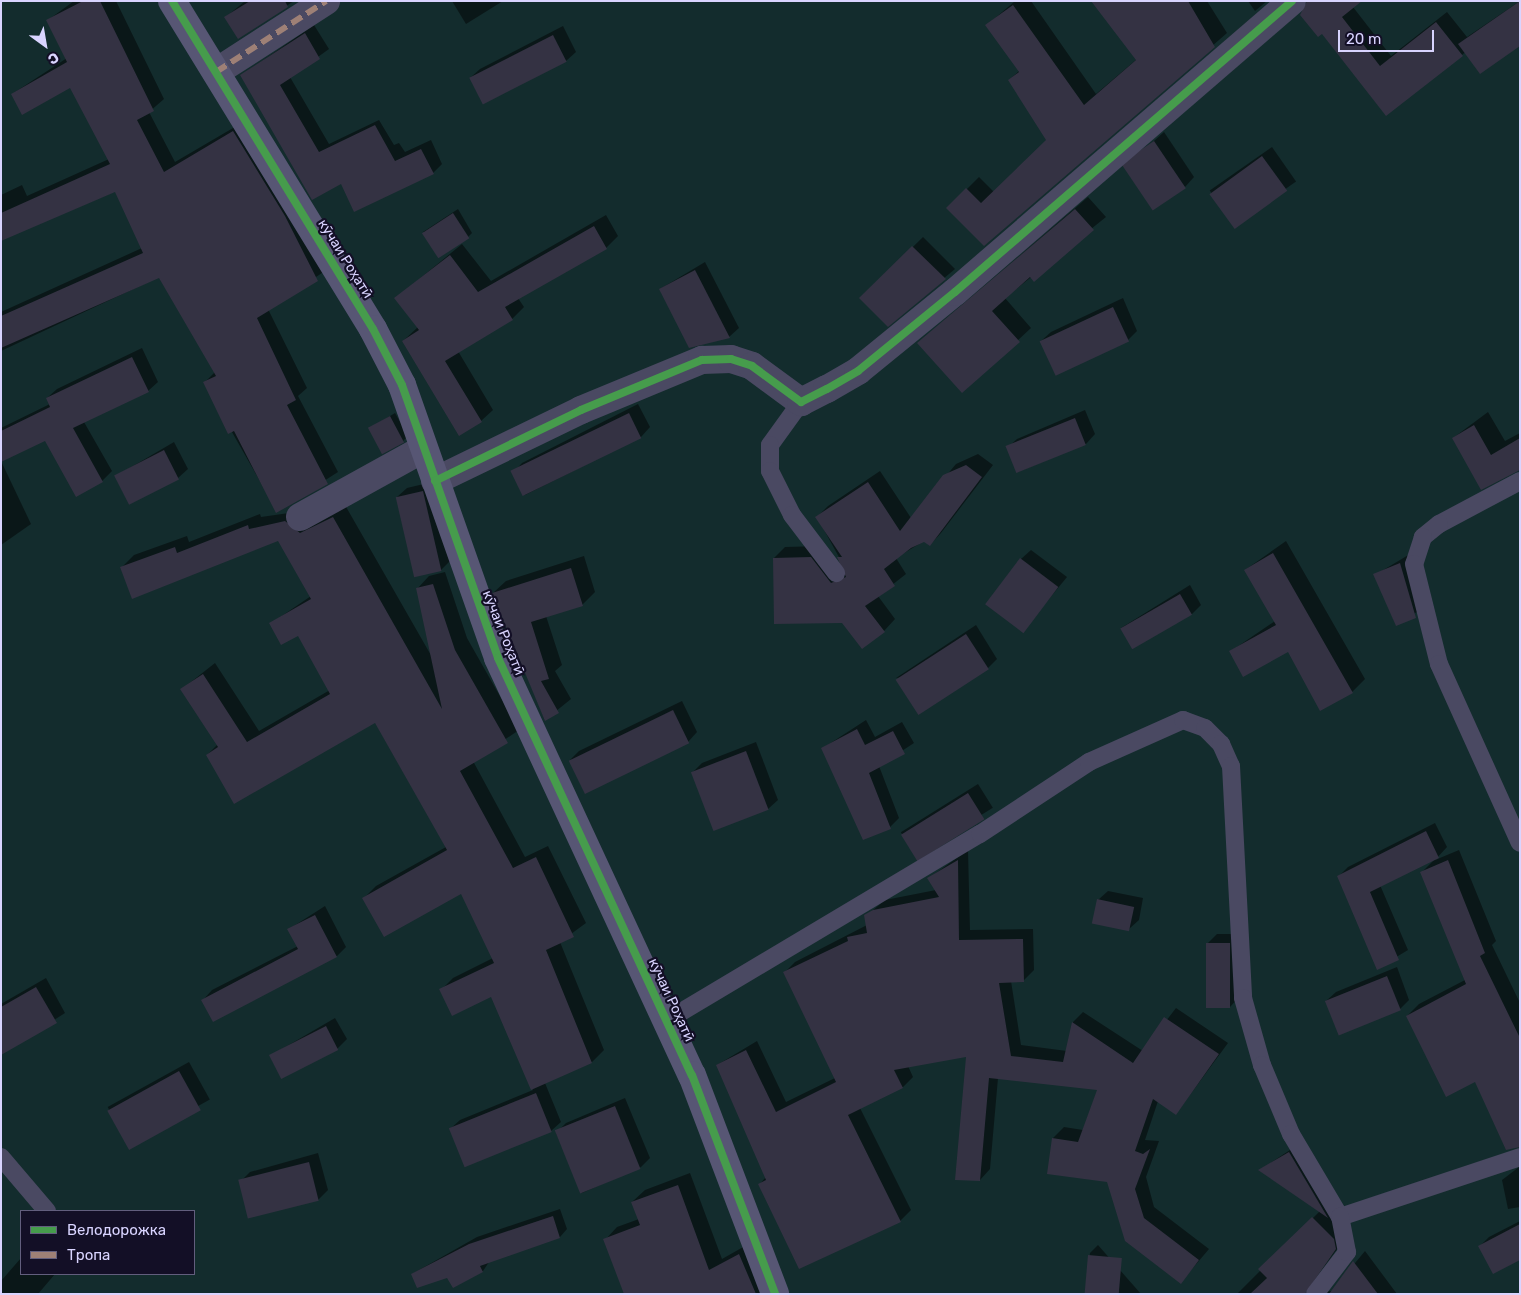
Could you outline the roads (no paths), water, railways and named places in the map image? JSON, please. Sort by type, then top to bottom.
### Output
[{"type":"street","name":"кӯчаи Роҳатӣ","points":[[172,1],[373,329],[402,384],[423,449],[498,658],[692,1075],[776,1294]]},
{"type":"street","points":[[216,72],[326,1]]},
{"type":"street","points":[[435,481],[581,410],[702,360],[731,359],[752,366],[801,402],[873,359],[1292,1]]},
{"type":"street","points":[[300,517],[423,449]]},
{"type":"lane","points":[[801,402],[770,445],[770,471],[792,515],[836,573]]},
{"type":"lane","points":[[1520,481],[1439,524],[1423,538],[1414,564],[1419,598],[1440,664],[1520,843]]},
{"type":"lane","points":[[666,1021],[972,839],[1088,762],[1183,720],[1205,728],[1221,744],[1231,766],[1243,998],[1262,1064],[1291,1134],[1340,1217],[1347,1252],[1315,1294]]},
{"type":"lane","points":[[1340,1217],[1520,1157]]},
{"type":"lane","points":[[1,1158],[46,1210]]}]
